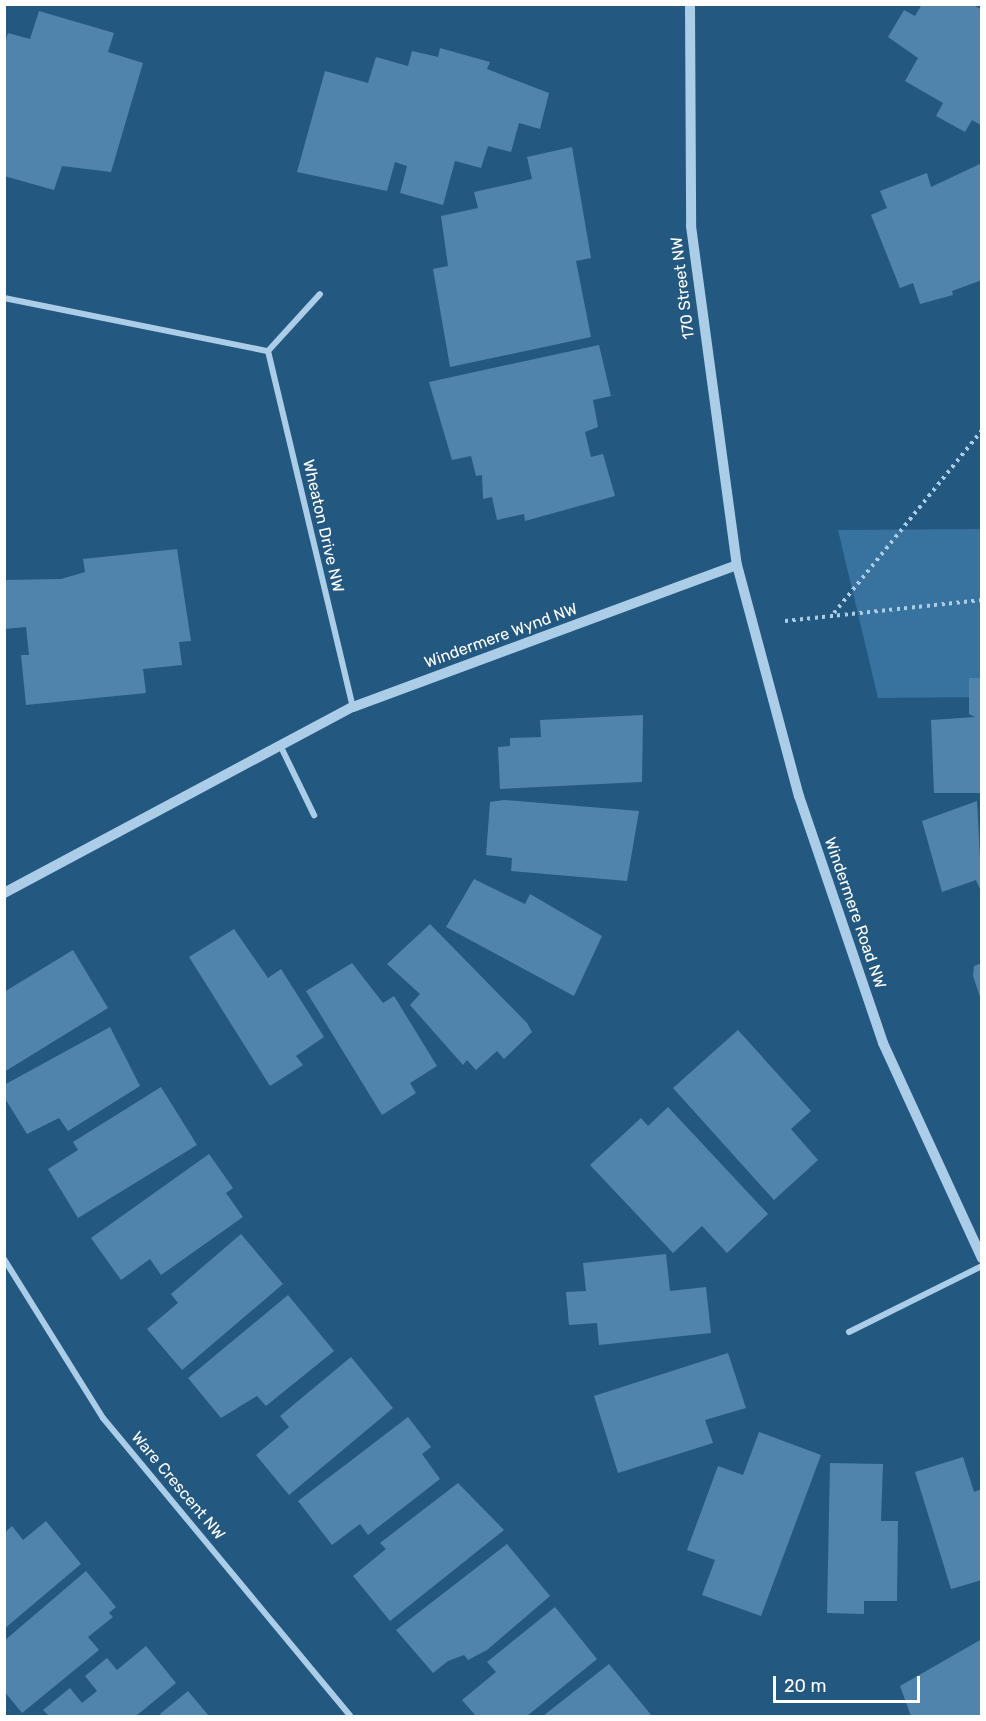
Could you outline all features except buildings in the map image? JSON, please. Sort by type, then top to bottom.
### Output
[{"type":"street","name":"170 Street NW","points":[[690,4],[691,226],[737,565]]},
{"type":"street","points":[[4,298],[268,351],[320,294]]},
{"type":"street","name":"Wheaton Drive NW","points":[[268,351],[353,707]]},
{"type":"street","name":"Windermere Road NW","points":[[737,565],[799,796],[883,1043],[981,1258]]},
{"type":"street","name":"Windermere Wynd NW","points":[[4,893],[353,707],[737,565]]},
{"type":"street","points":[[280,747],[314,815]]},
{"type":"street","name":"Ware Crescent NW","points":[[4,1259],[103,1418],[350,1716]]},
{"type":"street","points":[[849,1332],[981,1266]]},
{"type":"path","points":[[834,614],[981,430]]},
{"type":"path","points":[[752,626],[834,614],[981,600]]},
{"type":"shaded area","points":[[981,529],[981,697],[878,698],[838,530]]}]
